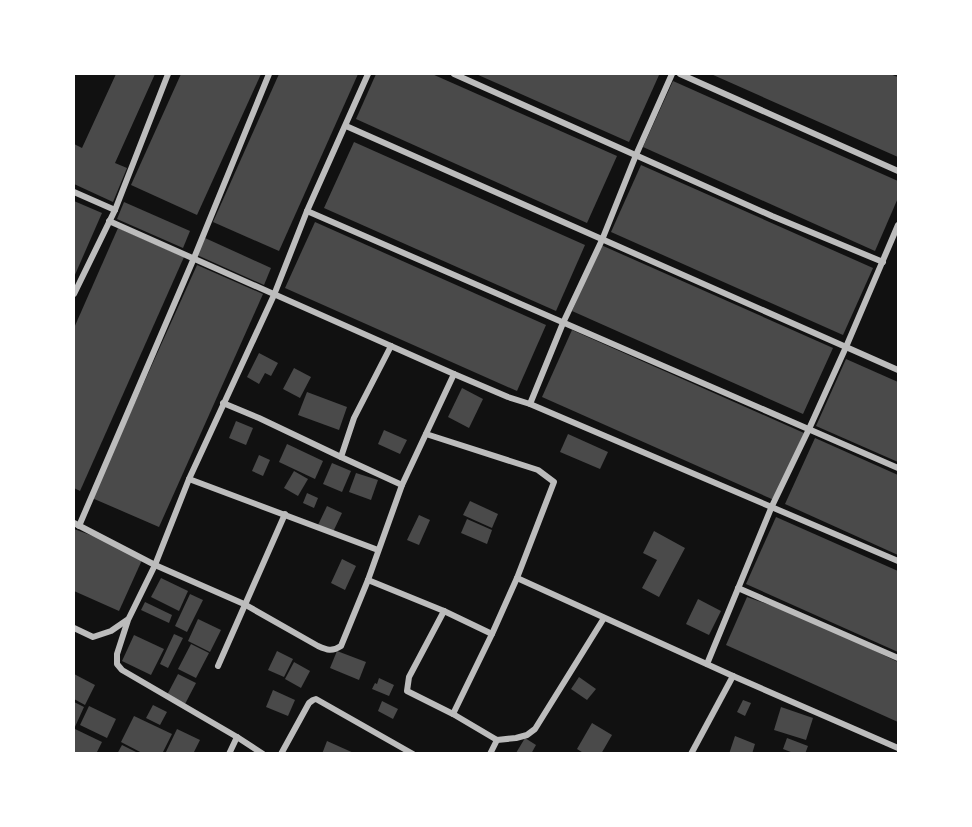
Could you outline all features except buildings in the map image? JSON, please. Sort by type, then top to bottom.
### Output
[{"type":"street","points":[[74,293],[115,210],[168,74]]},
{"type":"street","points":[[269,74],[194,258],[76,524],[155,565],[244,604],[318,646],[335,650],[340,646],[368,580],[402,485],[454,374]]},
{"type":"street","points":[[263,753],[122,670],[117,664],[117,654],[128,620],[155,565],[189,478],[274,295],[307,211],[368,74]]},
{"type":"street","points":[[454,74],[772,216],[883,262]]},
{"type":"street","points":[[530,404],[672,74]]},
{"type":"street","points":[[680,74],[898,171]]},
{"type":"street","points":[[346,126],[898,370]]},
{"type":"street","points":[[74,192],[115,210]]},
{"type":"street","points":[[307,211],[898,468]]},
{"type":"street","points":[[109,221],[454,374],[530,404],[898,561]]},
{"type":"street","points":[[707,664],[772,506],[846,347],[898,225]]},
{"type":"street","points":[[340,457],[354,418],[391,346]]},
{"type":"street","points":[[223,403],[402,485]]},
{"type":"street","points":[[426,434],[538,470],[554,482],[517,578],[453,714]]},
{"type":"street","points":[[189,478],[378,550]]},
{"type":"street","points":[[218,666],[285,514]]},
{"type":"street","points":[[517,578],[898,748]]},
{"type":"street","points":[[368,580],[444,611],[492,634]]},
{"type":"street","points":[[738,588],[898,658]]},
{"type":"street","points":[[444,611],[409,677],[407,691],[497,740],[527,735],[535,729],[604,618]]},
{"type":"street","points":[[74,628],[93,637],[111,631],[128,620]]},
{"type":"street","points":[[691,753],[733,676]]},
{"type":"street","points":[[281,753],[309,703],[316,699],[413,753]]},
{"type":"street","points":[[229,753],[237,737]]},
{"type":"street","points":[[490,753],[497,740]]}]
